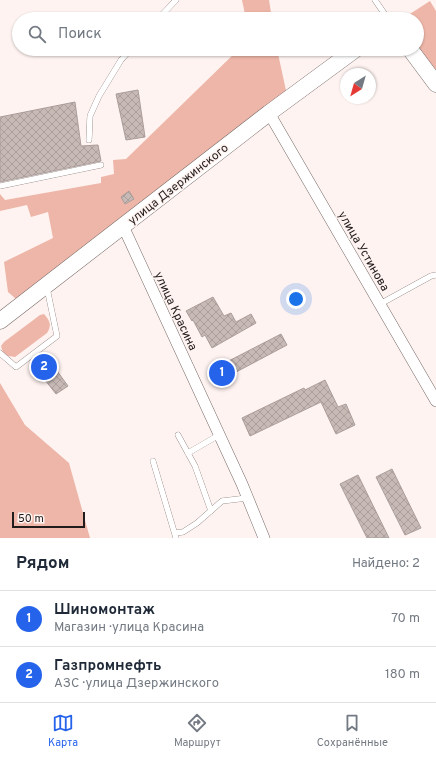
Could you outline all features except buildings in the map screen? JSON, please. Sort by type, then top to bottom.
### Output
[{"type":"street","name":"улица Дзержинского","points":[[0,321],[347,56]]},
{"type":"street","points":[[415,56],[436,84]]},
{"type":"street","name":"улица Устинова","points":[[269,114],[436,401]]},
{"type":"street","name":"улица Красина","points":[[123,226],[219,435],[264,538]]},
{"type":"lane","points":[[165,12],[176,0]]},
{"type":"lane","points":[[375,0],[383,12]]},
{"type":"lane","points":[[89,140],[90,116],[99,96],[125,56]]},
{"type":"lane","points":[[0,186],[101,165]]},
{"type":"lane","points":[[380,304],[431,276],[436,275]]},
{"type":"lane","points":[[0,353],[16,367],[57,336],[46,285]]},
{"type":"lane","points":[[178,435],[195,466],[211,511]]},
{"type":"lane","points":[[188,453],[219,435]]},
{"type":"lane","points":[[153,461],[176,536],[197,523],[222,501],[247,498]]},
{"type":"shaded area","points":[[242,0],[269,0],[271,12],[245,12]]},
{"type":"shaded area","points":[[430,1],[436,11],[436,84],[421,56],[424,56],[424,12],[413,12]]},
{"type":"shaded area","points":[[232,56],[279,56],[287,95],[16,299],[8,292],[4,262],[53,238],[48,212],[31,217],[27,205],[0,211],[0,194],[5,200],[101,183],[101,177],[114,174],[113,160],[126,159]]},
{"type":"shaded area","points":[[44,314],[50,323],[47,333],[15,357],[4,353],[1,346],[4,342],[40,315]]},
{"type":"shaded area","points":[[0,383],[25,425],[69,463],[90,538],[0,538]]},
{"type":"place","name":"Газпромнефть","points":[[44,367]]},
{"type":"place","name":"Шиномонтаж","points":[[222,373]]}]
